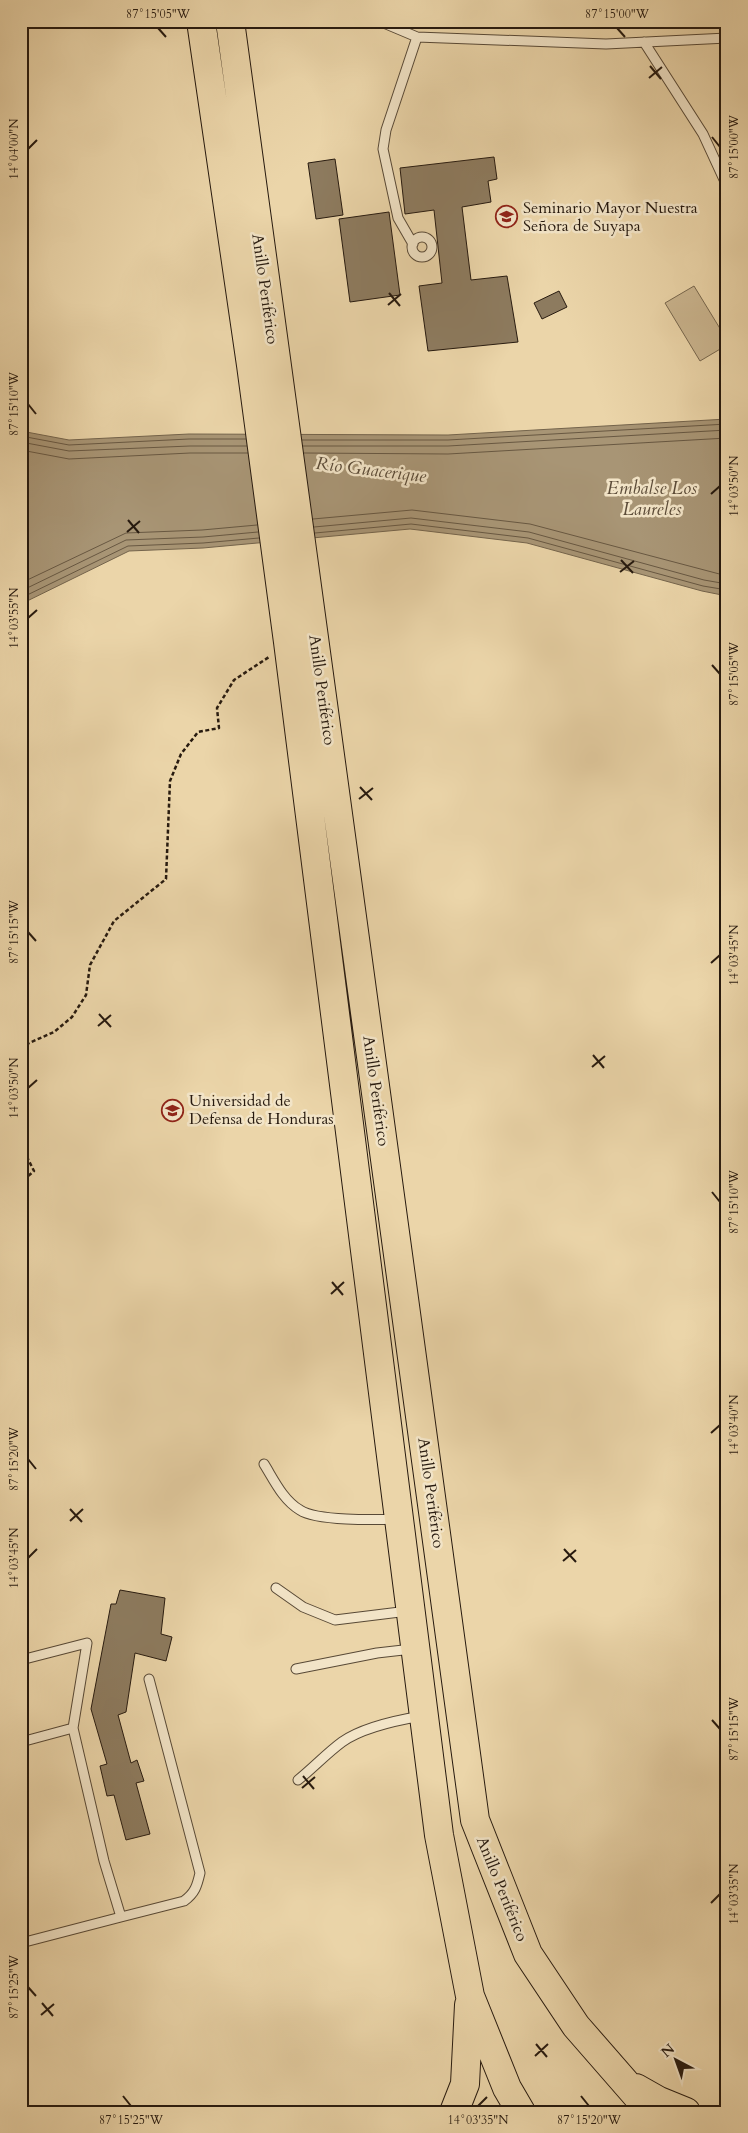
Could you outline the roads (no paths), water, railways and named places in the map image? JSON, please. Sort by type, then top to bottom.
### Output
[{"type":"highway","name":"Anillo Periférico","points":[[201,21],[262,361],[315,640],[475,1820],[528,1954],[576,2026],[651,2112]]},
{"type":"highway","name":"Anillo Periférico","points":[[230,21],[288,645],[439,1835],[470,1996],[507,2088],[521,2112]]},
{"type":"highway","points":[[454,2112],[465,2084],[470,1996]]},
{"type":"highway","points":[[618,2074],[644,2094],[686,2112]]},
{"type":"lane","points":[[379,21],[417,38],[606,44],[727,38]]},
{"type":"lane","points":[[413,244],[398,218],[383,149],[386,130],[417,38]]},
{"type":"lane","points":[[644,42],[704,134],[727,186]]},
{"type":"lane","points":[[264,1464],[277,1486],[290,1502],[301,1511],[363,1521],[399,1519]]},
{"type":"lane","points":[[276,1588],[304,1607],[335,1620],[410,1610]]},
{"type":"lane","points":[[21,1660],[87,1643],[73,1728],[104,1861],[121,1917]]},
{"type":"lane","points":[[296,1669],[377,1653],[415,1649]]},
{"type":"lane","points":[[21,1943],[184,1901],[192,1896],[197,1888],[200,1873],[149,1678]]},
{"type":"lane","points":[[298,1780],[343,1741],[378,1726],[398,1720],[423,1716]]},
{"type":"lane","points":[[21,1742],[73,1728]]},
{"type":"water","name":"Embalse Los Laureles","points":[[727,419],[727,596],[702,591],[527,543],[410,529],[203,548],[129,551],[21,604],[21,431],[69,440],[189,434],[448,435]]},
{"type":"place","name":"Seminario Mayor Nuestra Señora de Suyapa","points":[[507,217]]},
{"type":"place","name":"Universidad de Defensa de Honduras","points":[[173,1110]]},
{"type":"water label","name":"Río Guacerique","points":[[371,470]]}]
